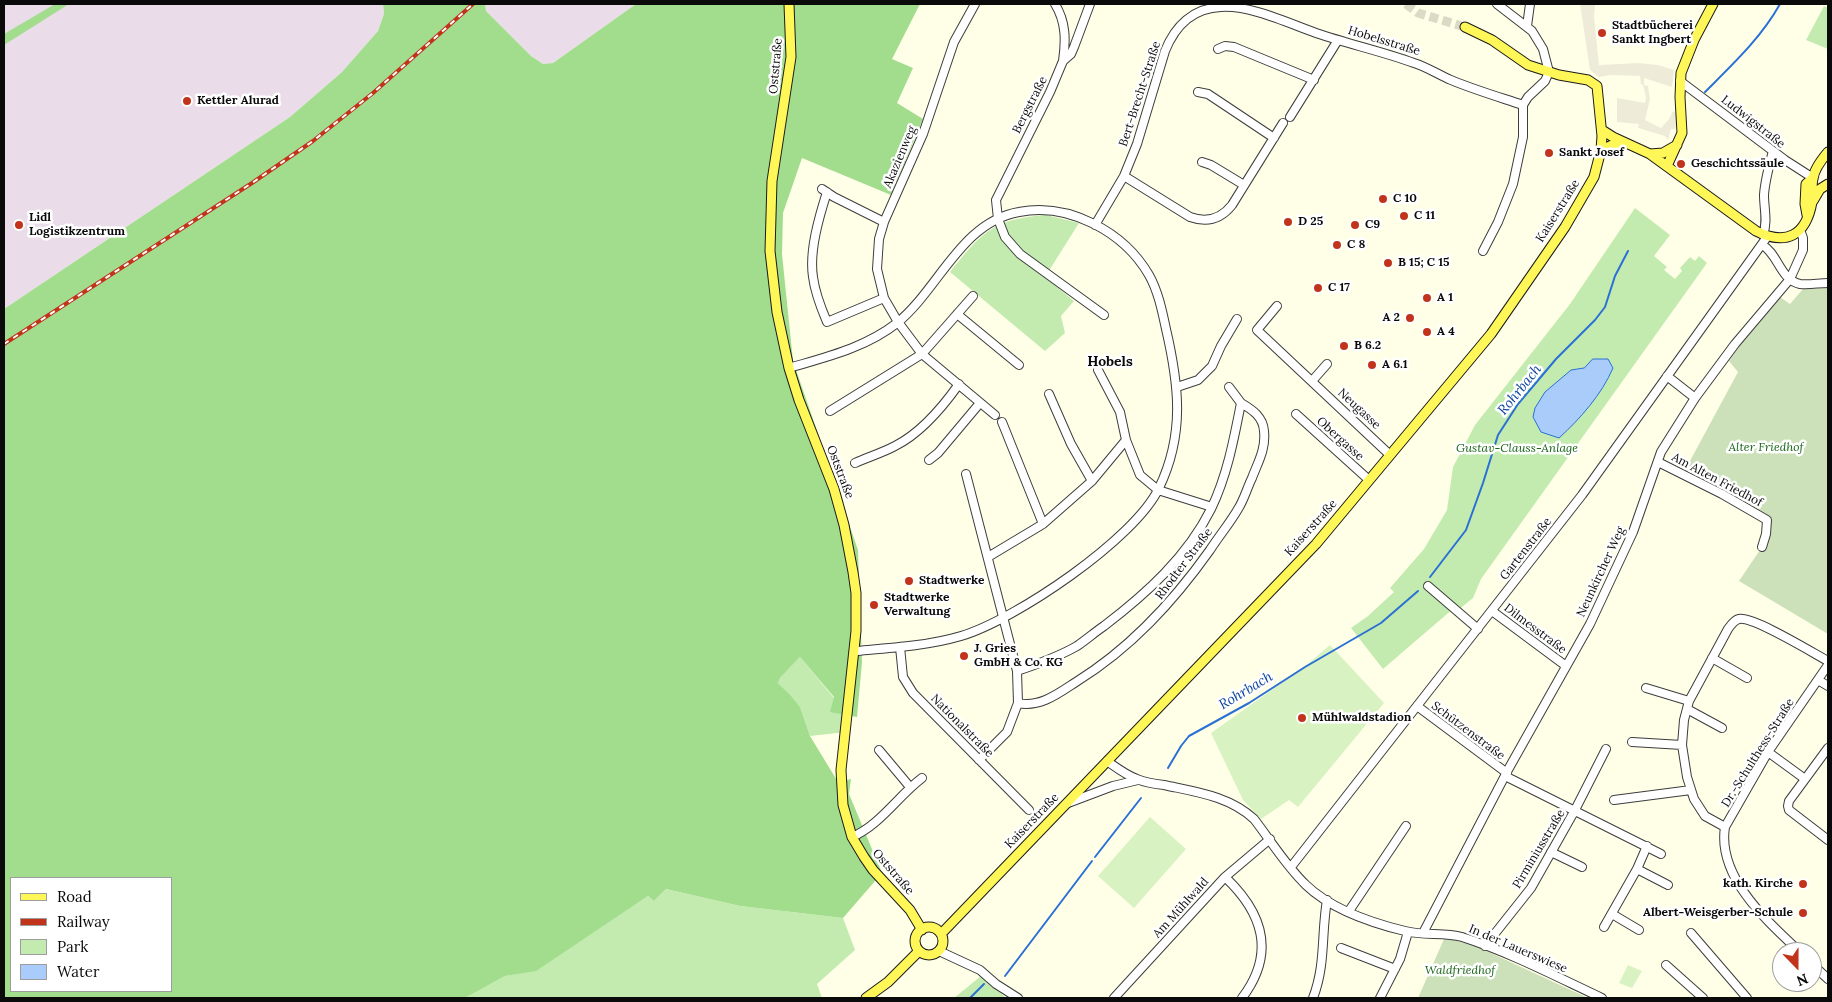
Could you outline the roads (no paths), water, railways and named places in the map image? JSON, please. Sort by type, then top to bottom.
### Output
[{"type":"main road","name":"Oststraße","points":[[789,4],[791,57],[772,181],[771,267],[777,312],[789,368],[798,400],[831,480],[844,524],[856,593],[855,651],[842,770],[843,805],[852,837],[873,870],[910,910],[922,930]]},
{"type":"main road","points":[[1668,166],[1681,137],[1680,81],[1684,64],[1712,4]]},
{"type":"main road","points":[[1465,27],[1492,40],[1528,65],[1549,72]]},
{"type":"main road","name":"Kaiserstraße","points":[[941,934],[1316,544],[1491,334],[1525,286],[1585,195],[1594,177],[1601,150],[1602,130],[1596,86],[1593,82],[1549,72]]},
{"type":"main road","points":[[1602,130],[1613,138],[1650,154],[1668,166],[1764,239],[1786,238],[1800,230],[1820,189],[1828,184]]},
{"type":"main road","points":[[1601,150],[1618,143],[1628,143]]},
{"type":"main road","points":[[1650,154],[1663,153],[1677,145]]},
{"type":"main road","points":[[1807,215],[1805,204],[1806,184],[1812,178],[1828,152]]},
{"type":"main road","points":[[1812,178],[1828,184]]},
{"type":"main road","points":[[1812,178],[1812,203]]},
{"type":"main road","points":[[932,928],[941,934],[943,944],[939,951],[927,955],[919,951],[915,940],[919,932],[932,928]]},
{"type":"main road","points":[[866,998],[888,982],[919,951]]},
{"type":"street","name":"Akazienweg","points":[[975,4],[954,42],[923,134],[884,222],[879,239],[877,269],[884,298],[898,322],[922,354],[995,415]]},
{"type":"street","points":[[1055,4],[1065,30],[1063,61]]},
{"type":"street","name":"Bergstraße","points":[[998,219],[996,200],[1050,92],[1063,61],[1071,54],[1090,4]]},
{"type":"street","points":[[1483,251],[1498,222],[1513,184],[1522,137],[1523,105],[1528,97],[1545,80],[1549,72],[1540,44],[1532,30],[1497,4]]},
{"type":"street","points":[[1528,26],[1530,4]]},
{"type":"street","name":"Bert-Brecht-Straße","points":[[1096,225],[1124,176],[1137,144],[1165,51],[1176,29],[1195,14],[1221,7],[1236,7]]},
{"type":"street","name":"Hobelsstraße","points":[[1236,7],[1416,63],[1451,80],[1523,105]]},
{"type":"street","points":[[1290,117],[1338,40]]},
{"type":"street","points":[[1218,49],[1225,46],[1234,47],[1314,80]]},
{"type":"street","name":"Ludwigstraße","points":[[1680,81],[1812,178]]},
{"type":"street","points":[[1198,92],[1208,94],[1274,138]]},
{"type":"street","points":[[1124,176],[1181,212],[1198,220],[1214,219],[1226,212],[1284,123]]},
{"type":"street","points":[[1773,151],[1764,197],[1766,225],[1764,239],[1790,280],[1801,284],[1828,283]]},
{"type":"street","points":[[1202,162],[1212,165],[1244,185]]},
{"type":"street","points":[[884,222],[824,191],[814,243],[812,276],[820,306],[827,322],[884,298]]},
{"type":"street","points":[[789,368],[862,345],[887,330],[917,304],[970,237],[998,219],[1018,212],[1050,210],[1069,214],[1096,225],[1128,249],[1142,264],[1152,282],[1160,304],[1178,387],[1176,436],[1170,460],[1158,490],[1142,514],[1107,547],[1057,584],[1004,618],[961,636],[900,647],[855,651]]},
{"type":"street","points":[[998,219],[1005,237],[1020,254],[1104,315]]},
{"type":"street","name":"Neunkircher Weg","points":[[1423,933],[1506,775],[1590,624],[1633,532],[1661,452],[1695,398],[1735,344],[1790,280],[1803,250],[1804,238],[1800,230]]},
{"type":"street","name":"Gartenstraße","points":[[1291,867],[1582,495],[1764,239]]},
{"type":"street","points":[[830,411],[922,354],[973,296]]},
{"type":"street","name":"Neugasse","points":[[1276,306],[1257,330],[1390,454]]},
{"type":"street","points":[[957,314],[1019,365]]},
{"type":"street","points":[[1178,387],[1198,380],[1212,366],[1237,319]]},
{"type":"street","points":[[1312,381],[1327,364]]},
{"type":"street","points":[[1098,370],[1120,412],[1126,440],[1140,475],[1158,490],[1212,507]]},
{"type":"street","points":[[1667,376],[1695,398]]},
{"type":"street","points":[[855,463],[895,446],[912,435],[942,407],[959,384]]},
{"type":"street","name":"Rhodter Straße","points":[[1018,703],[1026,705],[1050,699],[1090,674],[1128,644],[1159,615],[1187,583],[1239,508],[1264,449],[1264,429],[1254,411],[1241,403],[1229,387]]},
{"type":"street","points":[[1049,394],[1071,444],[1092,482]]},
{"type":"street","points":[[929,460],[938,453],[980,403]]},
{"type":"street","points":[[1017,671],[1045,662],[1078,646],[1133,604],[1171,567],[1199,531],[1212,507],[1229,461],[1241,403]]},
{"type":"street","name":"Obergasse","points":[[1296,414],[1370,480]]},
{"type":"street","points":[[1002,422],[1015,449],[1043,524]]},
{"type":"street","points":[[988,557],[1043,524],[1092,482],[1126,440]]},
{"type":"street","name":"Am Alten Friedhof","points":[[1658,462],[1767,520],[1766,534],[1762,547]]},
{"type":"street","points":[[966,474],[1017,671],[1018,703],[1007,732],[979,760]]},
{"type":"street","points":[[1428,586],[1478,629]]},
{"type":"street","name":"Dilmesstraße","points":[[1492,611],[1566,666]]},
{"type":"street","points":[[1725,827],[1705,816],[1694,799],[1687,777],[1682,745],[1688,705],[1730,625],[1735,621],[1744,619],[1754,621],[1828,661]]},
{"type":"street","name":"Nationalstraße","points":[[900,647],[903,677],[913,693],[1029,810]]},
{"type":"street","points":[[1712,658],[1747,678]]},
{"type":"street","name":"Dr.-Schulthess-Straße","points":[[1790,942],[1768,920],[1735,878],[1725,854],[1725,827],[1768,752],[1828,665]]},
{"type":"street","points":[[1818,680],[1828,686]]},
{"type":"street","points":[[1646,688],[1688,705],[1722,728]]},
{"type":"street","name":"Schützenstraße","points":[[1417,706],[1506,775],[1661,854]]},
{"type":"street","points":[[1632,742],[1682,745]]},
{"type":"street","points":[[1828,748],[1805,778],[1788,806],[1790,810],[1828,840]]},
{"type":"street","name":"Pirminiusstraße","points":[[1485,946],[1531,888],[1575,810],[1606,749]]},
{"type":"street","points":[[879,750],[910,787]]},
{"type":"street","points":[[1768,752],[1805,778]]},
{"type":"street","points":[[1108,761],[1124,773],[1142,781]]},
{"type":"street","points":[[852,837],[863,832],[922,778]]},
{"type":"street","points":[[1064,804],[1113,786],[1142,781]]},
{"type":"street","name":"In der Lauerswiese","points":[[1142,781],[1210,795],[1230,802],[1244,810],[1254,819],[1306,885],[1326,900],[1384,926],[1408,932],[1455,935],[1485,946],[1602,998]]},
{"type":"street","points":[[1614,800],[1691,790]]},
{"type":"street","points":[[1350,911],[1406,826]]},
{"type":"street","name":"Am Mühlwald","points":[[1114,998],[1225,877],[1270,839]]},
{"type":"street","points":[[1604,927],[1637,868],[1646,846]]},
{"type":"street","points":[[1551,852],[1582,867]]},
{"type":"street","points":[[1637,868],[1668,885]]},
{"type":"street","points":[[1225,877],[1237,888],[1250,907],[1259,926],[1261,939],[1260,959],[1255,977],[1242,998]]},
{"type":"street","points":[[1314,998],[1320,982],[1322,967],[1326,900]]},
{"type":"street","points":[[1612,914],[1639,930]]},
{"type":"street","points":[[1380,998],[1406,944],[1408,932]]},
{"type":"street","points":[[1691,933],[1747,998]]},
{"type":"street","points":[[1341,948],[1395,969]]},
{"type":"street","points":[[939,951],[980,970],[996,984],[1018,998]]},
{"type":"street","points":[[1666,966],[1703,998]]},
{"type":"water","points":[[1593,359],[1608,359],[1613,368],[1597,397],[1575,423],[1559,438],[1541,432],[1533,417],[1535,408],[1545,392],[1571,370],[1584,368]]},
{"type":"waterway","points":[[1705,92],[1755,39],[1780,4]]},
{"type":"waterway","name":"Rohrbach","points":[[1430,577],[1466,530],[1498,435],[1518,404],[1556,359],[1595,320],[1605,307],[1615,276],[1628,251]]},
{"type":"waterway","name":"Rohrbach","points":[[1168,768],[1189,736],[1249,703],[1305,667],[1381,623],[1418,591]]},
{"type":"waterway","name":"Rohrbach","points":[[1095,857],[1141,798]]},
{"type":"waterway","name":"Rohrbach","points":[[1005,976],[1092,861]]},
{"type":"waterway","name":"Rohrbach","points":[[970,998],[984,984]]},
{"type":"tunnel","points":[[1406,4],[1418,13],[1465,27]]},
{"type":"railway","points":[[4,344],[252,183],[313,141],[373,93],[473,4]]},
{"type":"place","name":"Stadtbücherei Sankt Ingbert","points":[[1602,33]]},
{"type":"place","name":"Kettler Alurad","points":[[187,101]]},
{"type":"place","name":"Sankt Josef","points":[[1549,153]]},
{"type":"place","name":"Geschichtssäule","points":[[1681,164]]},
{"type":"place","name":"C 10","points":[[1383,199]]},
{"type":"place","name":"C 11","points":[[1404,216]]},
{"type":"place","name":"D 25","points":[[1288,222]]},
{"type":"place","name":"Lidl Logistikzentrum","points":[[19,225]]},
{"type":"place","name":"C9","points":[[1355,225]]},
{"type":"place","name":"C 8","points":[[1337,245]]},
{"type":"place","name":"B 15; C 15","points":[[1388,263]]},
{"type":"place","name":"C 17","points":[[1318,288]]},
{"type":"place","name":"A 1","points":[[1427,298]]},
{"type":"place","name":"A 2","points":[[1410,318]]},
{"type":"place","name":"A 4","points":[[1427,332]]},
{"type":"place","name":"B 6.2","points":[[1344,346]]},
{"type":"place","name":"A 6.1","points":[[1372,365]]},
{"type":"place","name":"Stadtwerke","points":[[909,581]]},
{"type":"place","name":"Stadtwerke Verwaltung","points":[[874,605]]},
{"type":"place","name":"J. Gries GmbH & Co. KG","points":[[964,656]]},
{"type":"place","name":"Mühlwaldstadion","points":[[1302,718]]},
{"type":"place","name":"kath. Kirche","points":[[1803,884]]},
{"type":"place","name":"Albert-Weisgerber-Schule","points":[[1803,913]]},
{"type":"district","name":"Hobels","points":[[1110,362]]},
{"type":"park label","name":"Alter Friedhof","points":[[1766,448]]},
{"type":"park label","name":"Gustav-Clauss-Anlage","points":[[1517,449]]},
{"type":"park label","name":"Waldfriedhof","points":[[1460,971]]}]
